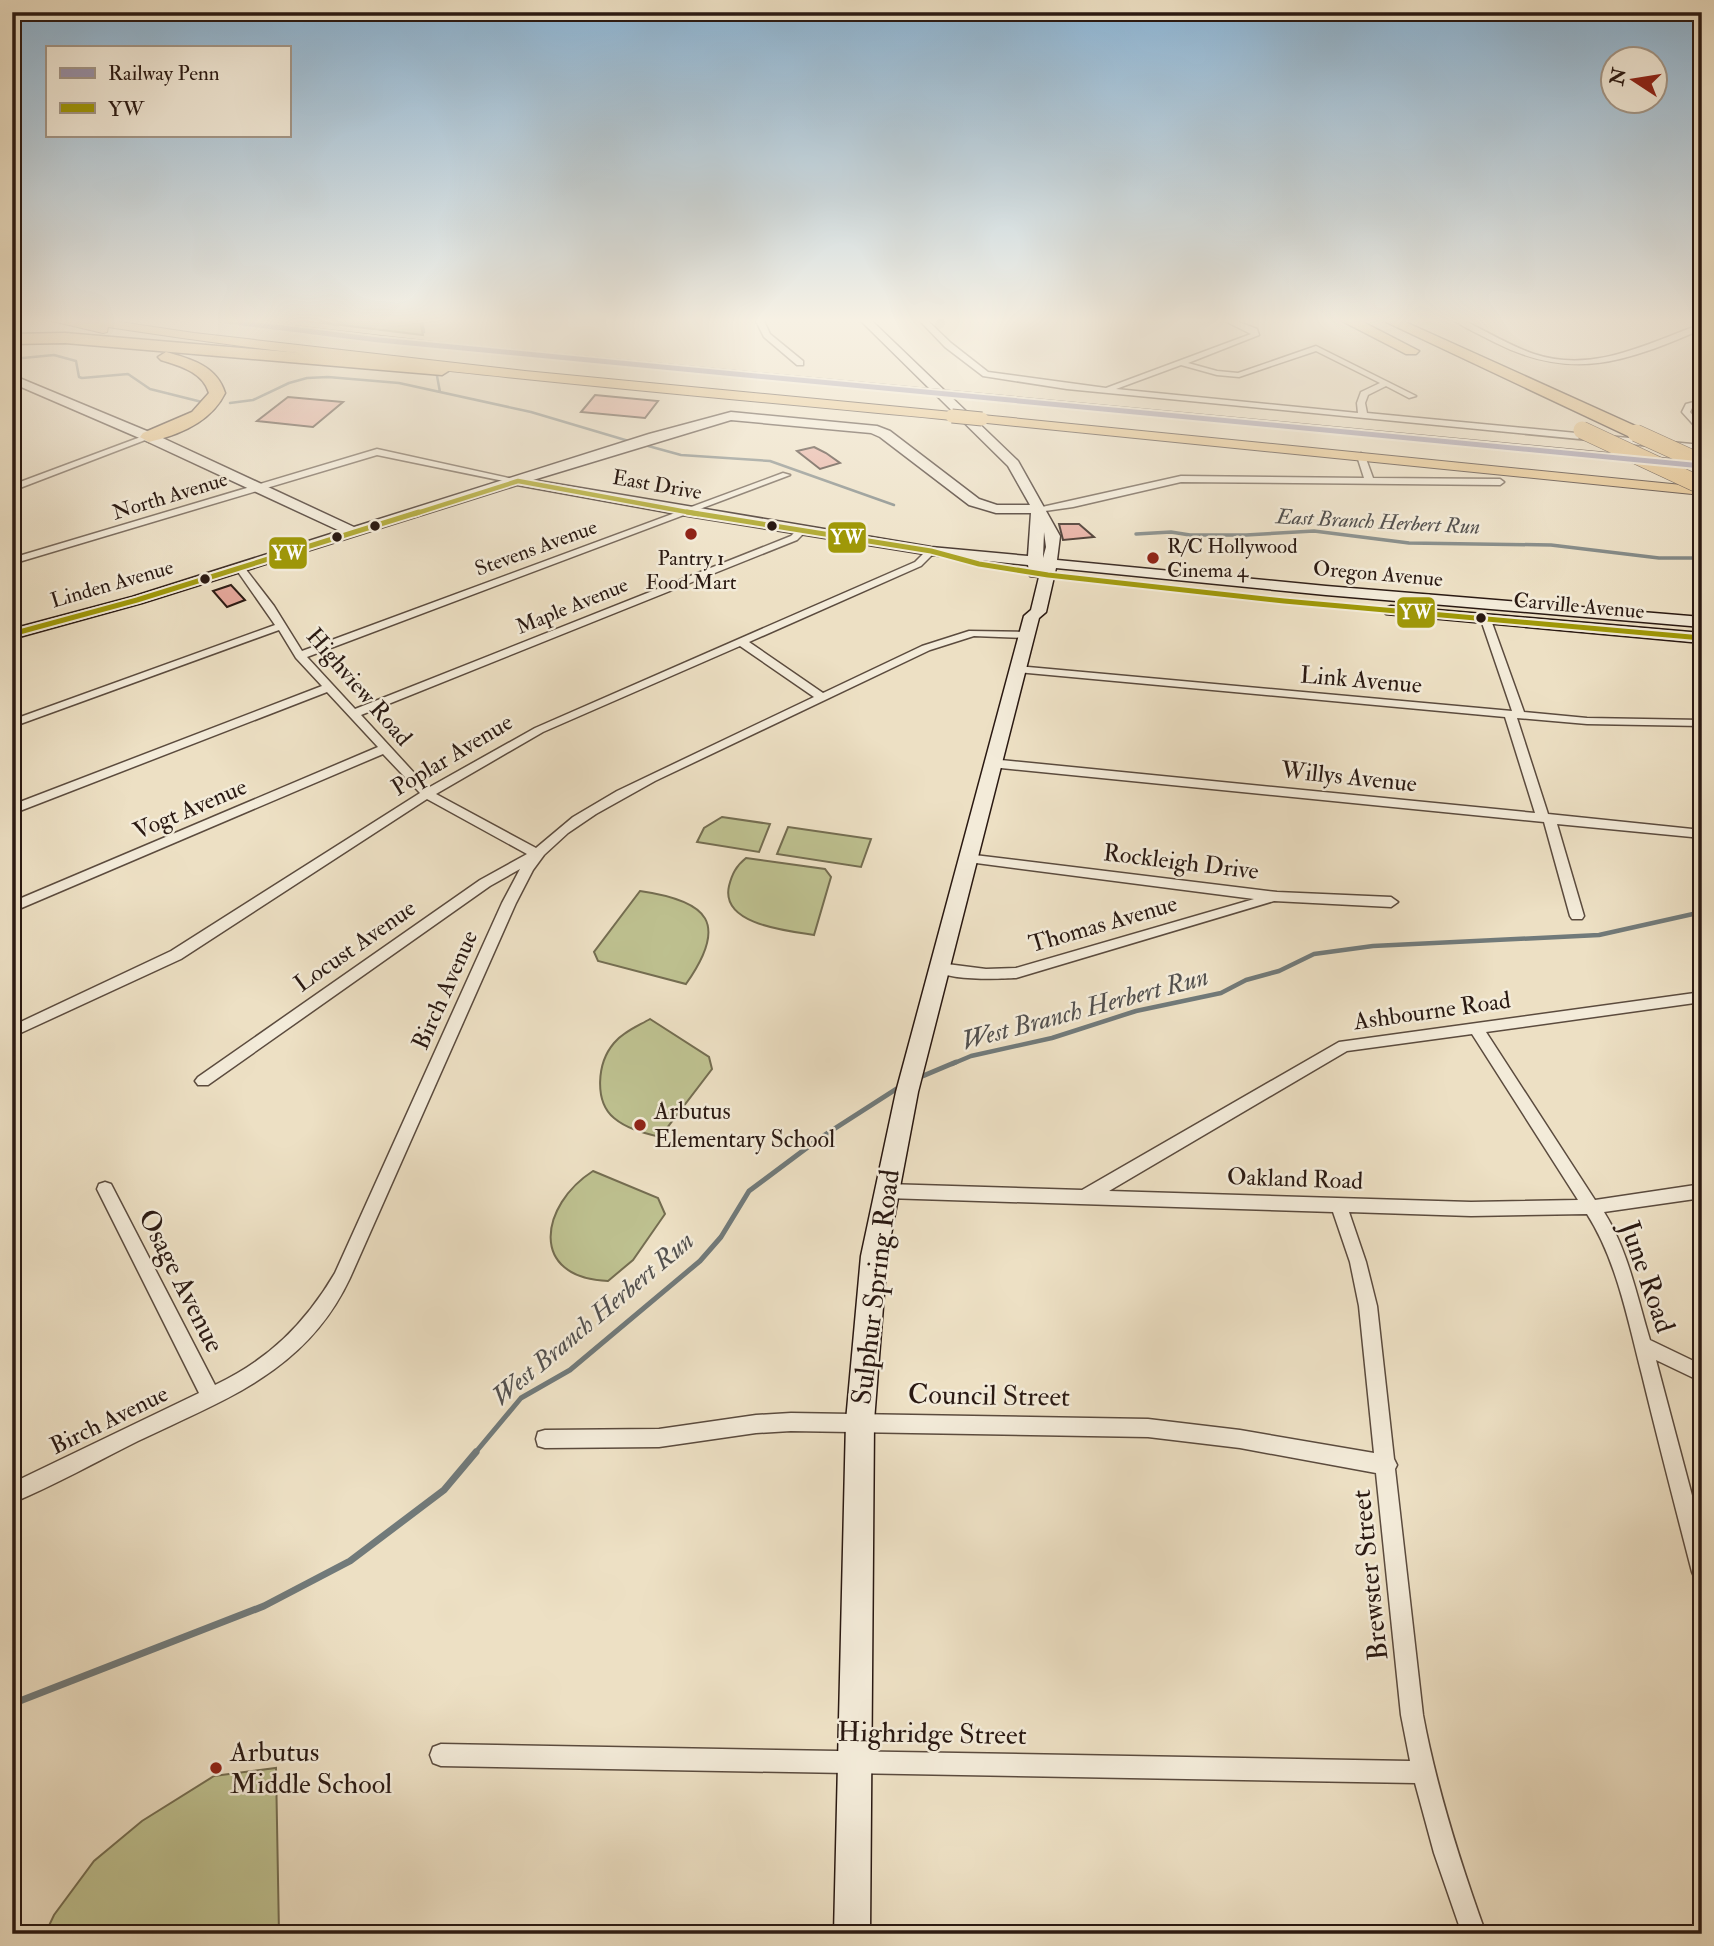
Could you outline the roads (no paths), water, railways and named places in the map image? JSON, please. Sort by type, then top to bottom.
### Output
[{"type":"highway","points":[[149,437],[192,419],[201,412]]},
{"type":"highway","points":[[1590,412],[1702,463]]},
{"type":"highway","points":[[1557,418],[1702,488]]},
{"type":"main road","points":[[909,412],[1702,488]]},
{"type":"street","points":[[88,412],[149,437],[355,533]]},
{"type":"street","points":[[812,412],[807,422],[880,431],[974,502],[1007,510],[1073,504],[1181,479],[1500,482]]},
{"type":"street","points":[[959,412],[1013,464],[1038,509]]},
{"type":"street","points":[[1329,412],[1702,448]]},
{"type":"street","points":[[1685,412],[1702,432]]},
{"type":"street","name":"Linden Avenue","points":[[12,634],[241,569],[644,440],[731,416],[807,422]]},
{"type":"street","points":[[12,488],[149,437]]},
{"type":"street","name":"North Avenue","points":[[12,561],[377,452]]},
{"type":"street","name":"East Drive","points":[[377,452],[688,512],[931,551],[949,551],[1042,568]]},
{"type":"street","points":[[1361,456],[1370,481]]},
{"type":"street","name":"Stevens Avenue","points":[[300,656],[786,475]]},
{"type":"street","name":"Sulphur Spring Road","points":[[852,1934],[860,1421],[874,1256],[909,1083],[966,858],[1029,625],[1038,612],[1042,568],[1038,509]]},
{"type":"street","name":"Maple Avenue","points":[[353,714],[794,538],[802,530]]},
{"type":"street","name":"Poplar Avenue","points":[[12,1032],[176,955],[427,794],[550,724],[918,564],[925,560],[931,551]]},
{"type":"street","name":"Carville Avenue","points":[[1042,568],[1348,600],[1486,620],[1702,638]]},
{"type":"street","name":"Highview Road","points":[[241,569],[300,656],[427,794],[537,854]]},
{"type":"street","name":"Oregon Avenue","points":[[1348,600],[1702,622]]},
{"type":"street","points":[[1486,620],[1577,916]]},
{"type":"street","name":"Birch Avenue","points":[[12,1493],[249,1378],[284,1354],[309,1330],[326,1306],[347,1266],[509,903],[537,854],[554,838],[611,800],[822,697],[958,636],[1029,625]]},
{"type":"street","points":[[12,724],[281,626]]},
{"type":"street","points":[[740,641],[822,697]]},
{"type":"street","name":"Link Avenue","points":[[1017,669],[1587,722],[1702,723]]},
{"type":"street","points":[[12,810],[328,688]]},
{"type":"street","name":"Vogt Avenue","points":[[12,907],[384,750]]},
{"type":"street","name":"Willys Avenue","points":[[991,763],[1702,834]]},
{"type":"street","name":"Locust Avenue","points":[[203,1081],[485,883],[537,854]]},
{"type":"street","name":"Rockleigh Drive","points":[[966,858],[1277,897],[1391,902]]},
{"type":"street","name":"Thomas Avenue","points":[[939,968],[986,974],[1016,973],[1277,897]]},
{"type":"street","name":"Ashbourne Road","points":[[1081,1199],[1344,1046],[1702,997]]},
{"type":"street","name":"June Road","points":[[1475,1027],[1593,1207],[1618,1260],[1702,1572]]},
{"type":"street","name":"Osage Avenue","points":[[105,1189],[211,1397]]},
{"type":"street","name":"Oakland Road","points":[[886,1191],[1339,1206],[1593,1207],[1702,1191]]},
{"type":"street","name":"Brewster Street","points":[[1339,1206],[1358,1262],[1368,1306],[1412,1715],[1421,1772],[1435,1825],[1475,1934]]},
{"type":"street","points":[[1643,1345],[1702,1374]]},
{"type":"street","name":"Council Street","points":[[545,1439],[627,1440],[756,1424],[860,1421],[1148,1428],[1240,1439],[1387,1465]]},
{"type":"street","name":"Highridge Street","points":[[441,1755],[1421,1772]]},
{"type":"waterway","name":"East Branch Herbert Run","points":[[530,412],[632,442]]},
{"type":"waterway","name":"East Branch Herbert Run","points":[[641,444],[681,455],[770,461],[894,505]]},
{"type":"waterway","name":"East Branch Herbert Run","points":[[1136,534],[1171,532],[1190,535],[1246,535],[1314,531],[1409,543],[1551,545],[1659,558],[1702,558]]},
{"type":"waterway","name":"West Branch Herbert Run","points":[[952,1064],[971,1056],[1052,1038],[1136,1011],[1221,993],[1246,980],[1279,971],[1314,954],[1373,946],[1599,935],[1702,912]]},
{"type":"waterway","name":"West Branch Herbert Run","points":[[918,1078],[956,1062]]},
{"type":"waterway","name":"West Branch Herbert Run","points":[[475,1453],[521,1398],[570,1370],[700,1261],[721,1237],[749,1191],[820,1138],[901,1086]]},
{"type":"waterway","name":"West Branch Herbert Run","points":[[12,1704],[264,1606],[350,1561],[444,1490],[476,1452]]},
{"type":"railway","points":[[1158,412],[1702,463]]},
{"type":"rail line","name":"Penn","points":[[1133,412],[1702,466]]},
{"type":"place","name":"Pantry 1 Food Mart","points":[[691,534]]},
{"type":"place","name":"R/C Hollywood Cinema 4","points":[[1153,558]]},
{"type":"place","name":"Arbutus Elementary School","points":[[640,1125]]},
{"type":"place","name":"Arbutus Middle School","points":[[216,1768]]}]
